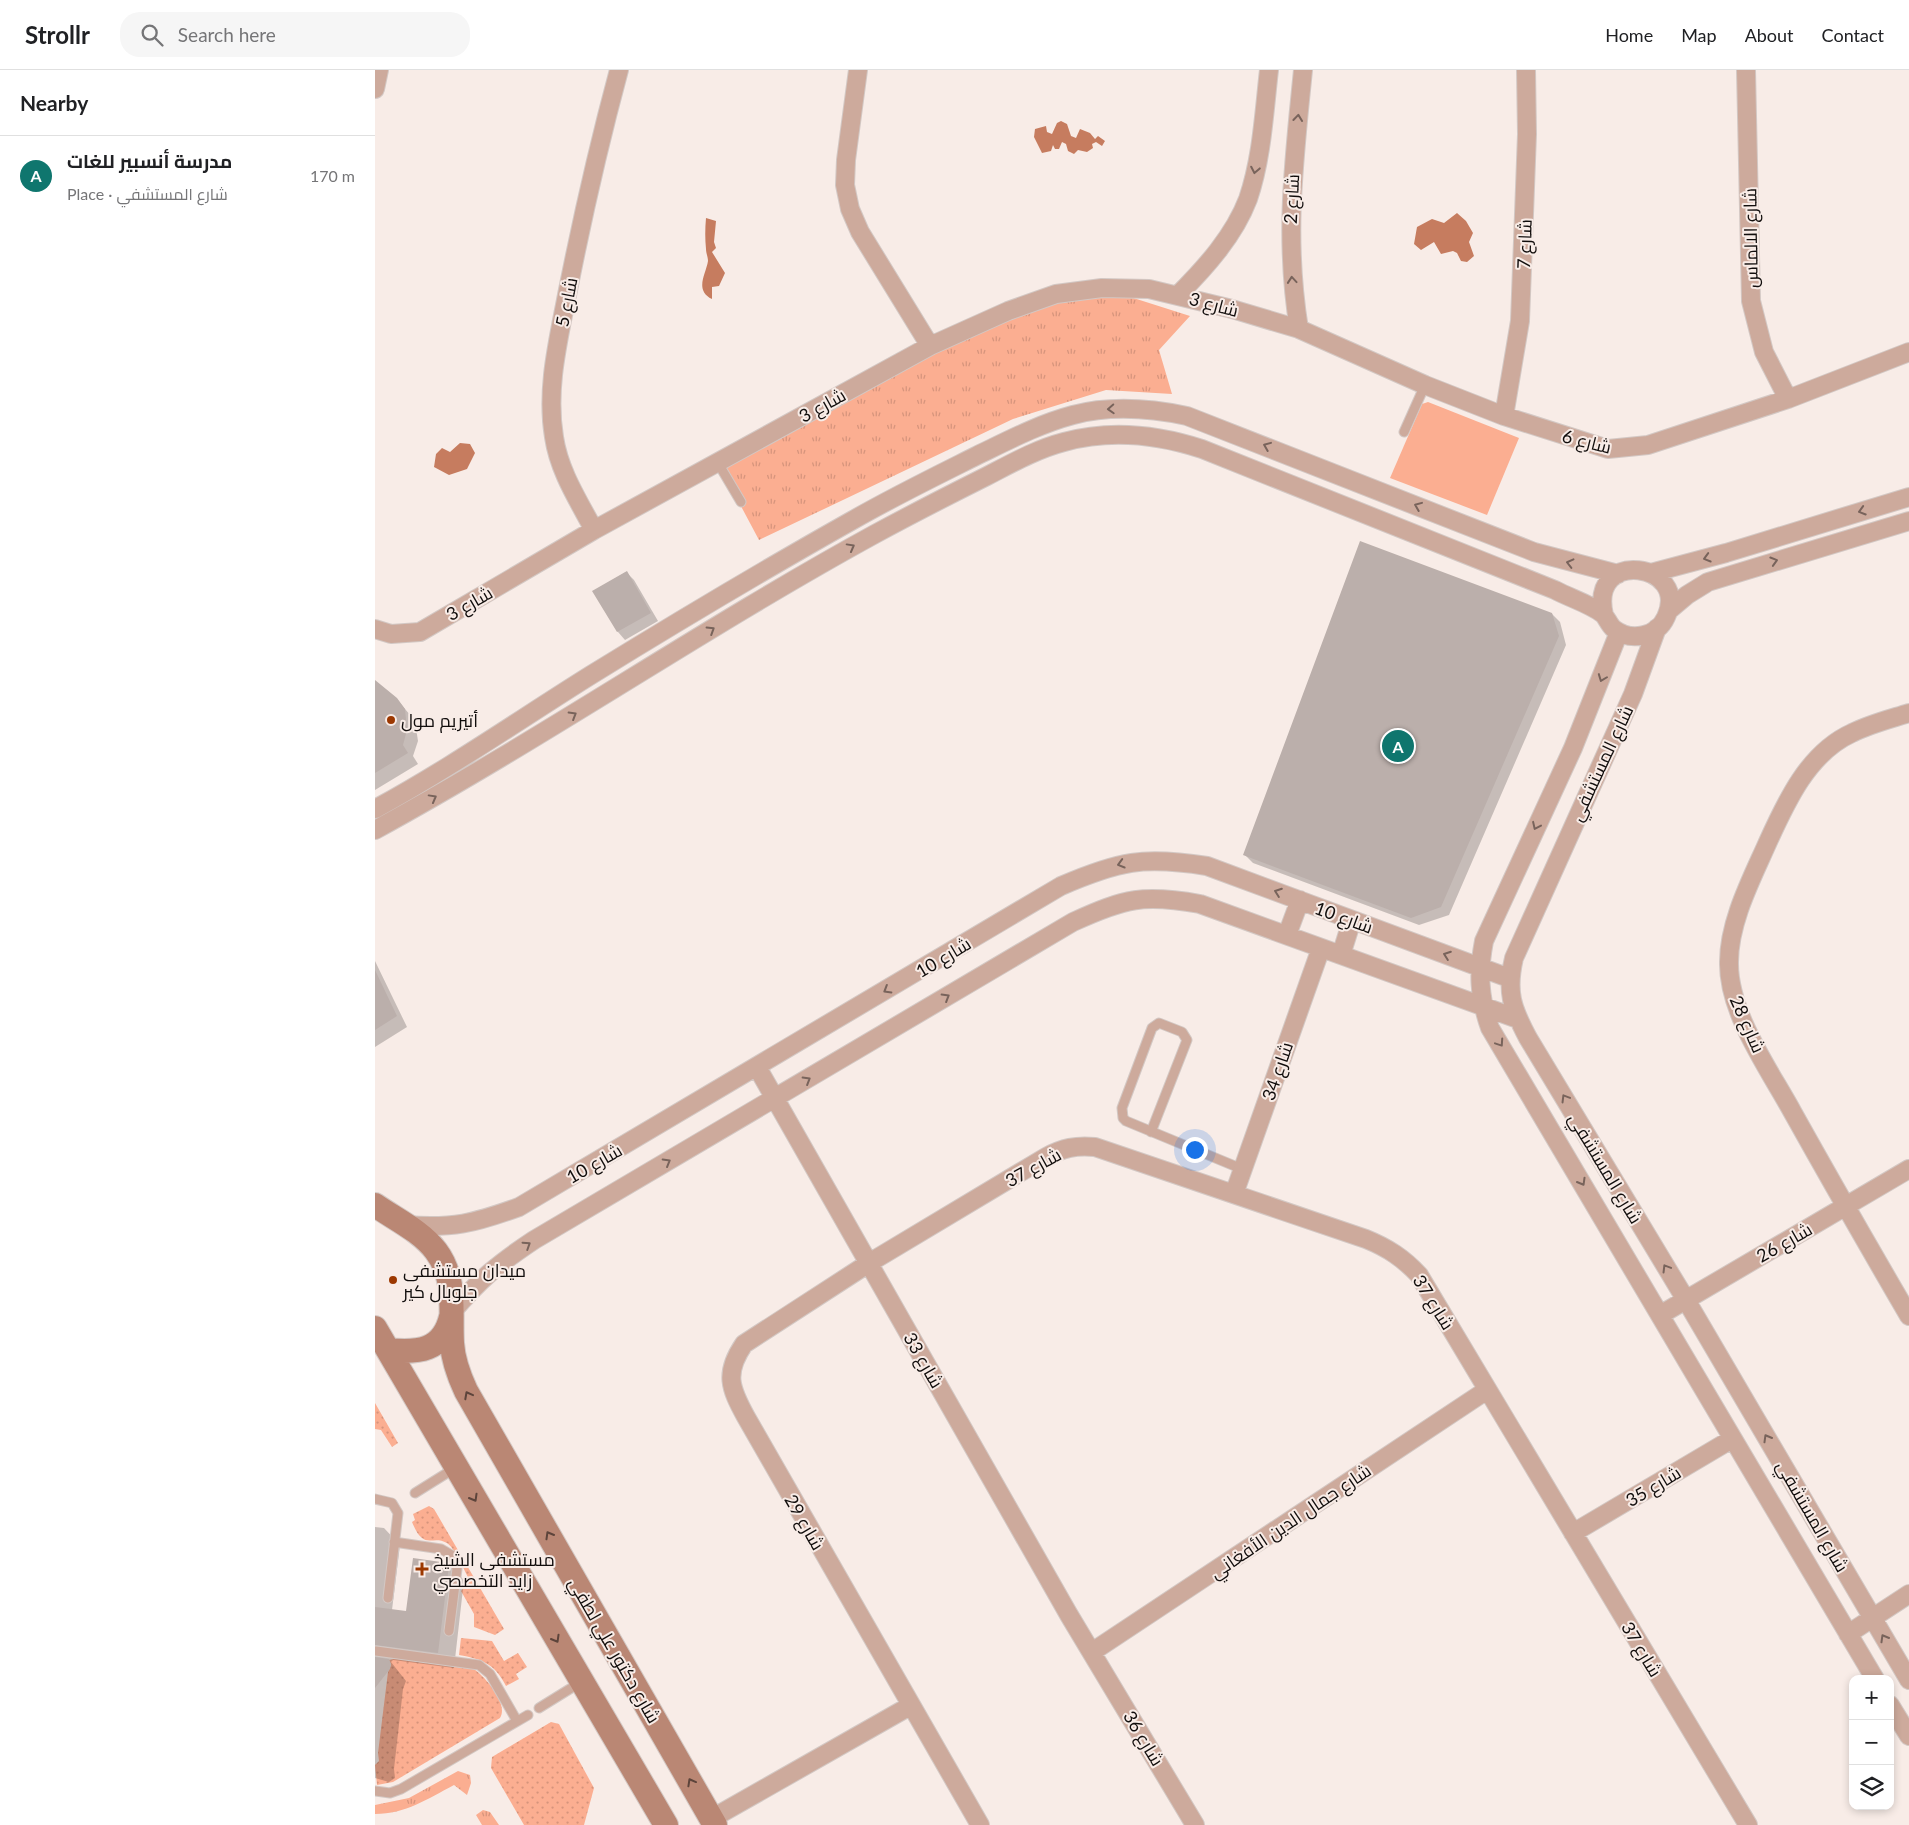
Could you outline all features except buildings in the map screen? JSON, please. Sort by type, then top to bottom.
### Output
[{"type":"street","points":[[375,89],[379,70]]},
{"type":"street","name":"شارع 5","points":[[594,530],[562,469],[554,438],[550,406],[552,374],[574,260],[602,133],[619,70]]},
{"type":"street","points":[[857,70],[846,160],[845,185],[850,209],[860,232],[930,346]]},
{"type":"street","name":"شارع 2","points":[[1178,295],[1217,251],[1247,201],[1255,175],[1262,135],[1269,70]]},
{"type":"street","name":"شارع 2","points":[[1299,329],[1292,276],[1289,222],[1303,70]]},
{"type":"street","name":"شارع 7","points":[[1505,416],[1520,321],[1527,134],[1526,70]]},
{"type":"street","name":"شارع الالماس","points":[[1746,70],[1751,301],[1764,352],[1788,399]]},
{"type":"street","name":"شارع 3","points":[[375,629],[391,634],[420,632],[594,530],[930,346],[1008,311],[1056,294],[1102,288],[1149,289],[1178,295],[1299,329]]},
{"type":"street","name":"شارع 6","points":[[1299,329],[1425,385],[1505,416],[1593,446],[1608,449],[1648,446],[1788,399],[1909,352]]},
{"type":"street","points":[[375,809],[757,574],[899,494],[1031,430],[1075,415],[1131,408],[1160,410],[1214,425],[1534,552],[1618,574]]},
{"type":"street","points":[[375,830],[587,706],[769,593],[902,519],[1036,451],[1091,436],[1119,434],[1166,438],[1202,449],[1529,579],[1604,615]]},
{"type":"street","points":[[1651,573],[1726,553],[1909,497]]},
{"type":"street","points":[[1668,611],[1668,593],[1664,585],[1651,573],[1635,568],[1618,574],[1611,580],[1602,596],[1604,615],[1613,628],[1619,632],[1643,636],[1657,628],[1668,611],[1687,595],[1708,582],[1909,520]]},
{"type":"street","points":[[757,574],[769,593]]},
{"type":"street","name":"شارع المستشفي","points":[[1657,628],[1629,703],[1568,833],[1514,958],[1509,978],[1510,999],[1518,1019],[1686,1300],[1909,1680]]},
{"type":"street","name":"شارع المستشفي","points":[[1619,632],[1573,748],[1484,941],[1479,967],[1482,1006],[1490,1028],[1873,1675]]},
{"type":"street","name":"شارع 28","points":[[1909,713],[1852,733],[1829,746],[1811,764],[1776,824],[1732,932],[1729,962],[1730,975],[1743,1023],[1845,1207],[1909,1316]]},
{"type":"street","points":[[394,799],[403,815]]},
{"type":"street","name":"شارع 10","points":[[403,1225],[463,1226],[519,1207],[1061,886],[1094,871],[1131,861],[1169,860],[1207,866],[1509,978]]},
{"type":"street","name":"شارع 10","points":[[452,1312],[476,1283],[504,1259],[1044,938],[1103,908],[1134,899],[1167,898],[1200,904],[1518,1019]]},
{"type":"street","points":[[1287,936],[1300,900]]},
{"type":"street","points":[[1341,955],[1352,920]]},
{"type":"street","name":"شارع 34","points":[[1234,1194],[1321,948]]},
{"type":"street","name":"شارع 33","points":[[757,1067],[1069,1615],[1092,1652]]},
{"type":"street","name":"شارع 37","points":[[869,1263],[1046,1157],[1061,1149],[1078,1145],[1095,1147],[1386,1247],[1404,1259],[1419,1275],[1748,1825]]},
{"type":"street","name":"شارع 26","points":[[1660,1315],[1909,1169]]},
{"type":"street","name":"شارع دكتور علي لطفي","points":[[375,1205],[421,1236],[436,1251],[447,1270],[452,1290],[452,1344],[455,1365],[466,1391],[713,1822]]},
{"type":"street","points":[[375,1226],[389,1223],[403,1225]]},
{"type":"street","name":"شارع 29","points":[[869,1263],[744,1344],[733,1360],[730,1378],[741,1408],[910,1706],[980,1825]]},
{"type":"street","points":[[388,1350],[408,1352],[425,1349],[439,1341],[448,1327],[452,1312]]},
{"type":"street","points":[[375,1328],[457,1466],[661,1822]]},
{"type":"street","name":"شارع جمال الدين الأفغاني","points":[[1092,1652],[1487,1390]]},
{"type":"street","name":"شارع 35","points":[[1573,1533],[1733,1439]]},
{"type":"street","points":[[1848,1634],[1909,1594]]},
{"type":"street","name":"شارع 36","points":[[1092,1652],[1195,1825]]},
{"type":"street","points":[[713,1822],[910,1706]]},
{"type":"street","points":[[1894,1712],[1909,1736]]},
{"type":"lane","points":[[1404,432],[1425,385]]},
{"type":"lane","points":[[718,462],[741,502]]},
{"type":"lane","points":[[1151,1132],[1187,1040],[1183,1032],[1159,1023],[1152,1028],[1121,1112],[1125,1121],[1151,1132],[1243,1169]]},
{"type":"lane","points":[[415,1493],[457,1466]]},
{"type":"lane","points":[[375,1499],[389,1501],[395,1506],[398,1513],[388,1598]]},
{"type":"lane","points":[[395,1506],[404,1500]]},
{"type":"lane","points":[[394,1542],[441,1549],[453,1556],[457,1569],[449,1631]]},
{"type":"lane","points":[[376,1651],[479,1665],[491,1674],[517,1721]]},
{"type":"lane","points":[[539,1708],[581,1682]]},
{"type":"lane","points":[[375,1792],[390,1792],[401,1789],[528,1715]]},
{"type":"green space","points":[[1102,288],[1190,316],[1159,350],[1172,394],[1106,390],[1013,419],[759,540],[718,463],[1008,311]]},
{"type":"green space","points":[[1428,402],[1519,438],[1487,515],[1390,478],[1422,404]]},
{"type":"green space","points":[[375,1403],[398,1443],[392,1447],[381,1430],[375,1429]]},
{"type":"green space","points":[[429,1506],[434,1509],[504,1629],[495,1635],[474,1627],[474,1614],[461,1591],[470,1581],[460,1560],[450,1546],[442,1541],[424,1539],[416,1531],[412,1522],[415,1520],[413,1514]]},
{"type":"green space","points":[[461,1638],[492,1641],[504,1661],[518,1653],[527,1667],[516,1674],[519,1679],[506,1686],[497,1672],[487,1664],[475,1658],[459,1655]]},
{"type":"green space","points":[[398,1658],[474,1669],[495,1691],[499,1698],[502,1712],[500,1718],[393,1782],[377,1785],[375,1765],[379,1761],[378,1753],[388,1672],[391,1665],[389,1660]]},
{"type":"green space","points":[[551,1722],[559,1724],[594,1788],[584,1825],[524,1825],[491,1768],[492,1757]]},
{"type":"green space","points":[[458,1771],[470,1775],[471,1783],[467,1795],[454,1785],[407,1809],[375,1814],[375,1805],[409,1798]]},
{"type":"green space","points":[[483,1810],[490,1812],[499,1825],[482,1825],[476,1815]]},
{"type":"shaded area","points":[[1061,121],[1067,124],[1071,136],[1076,138],[1080,129],[1090,133],[1095,139],[1098,136],[1105,141],[1102,146],[1096,142],[1092,144],[1093,148],[1087,152],[1078,150],[1074,154],[1068,151],[1066,144],[1062,142],[1059,149],[1055,149],[1053,145],[1051,151],[1042,153],[1034,137],[1035,129],[1046,126],[1047,132],[1052,134],[1057,123]]},
{"type":"shaded area","points":[[1457,213],[1466,221],[1473,233],[1469,242],[1474,256],[1467,262],[1461,261],[1457,253],[1453,251],[1441,254],[1434,242],[1421,250],[1414,244],[1417,227],[1432,219],[1444,223]]},
{"type":"shaded area","points":[[706,218],[716,221],[714,242],[716,248],[712,252],[725,273],[719,286],[712,287],[712,299],[703,291],[702,286],[708,261],[705,241]]},
{"type":"shaded area","points":[[460,443],[470,444],[475,453],[467,469],[449,475],[434,467],[436,454],[442,448],[450,452]]},
{"type":"place","name":"أتيريم مول","points":[[391,720]]},
{"type":"place","name":"مدرسة أنسبير للغات","points":[[1398,746]]},
{"type":"place","name":"ميدان مستشفى جلوبال كير","points":[[393,1280]]},
{"type":"place","name":"مستشفى الشيخ زايد التخصصي","points":[[422,1569]]}]
